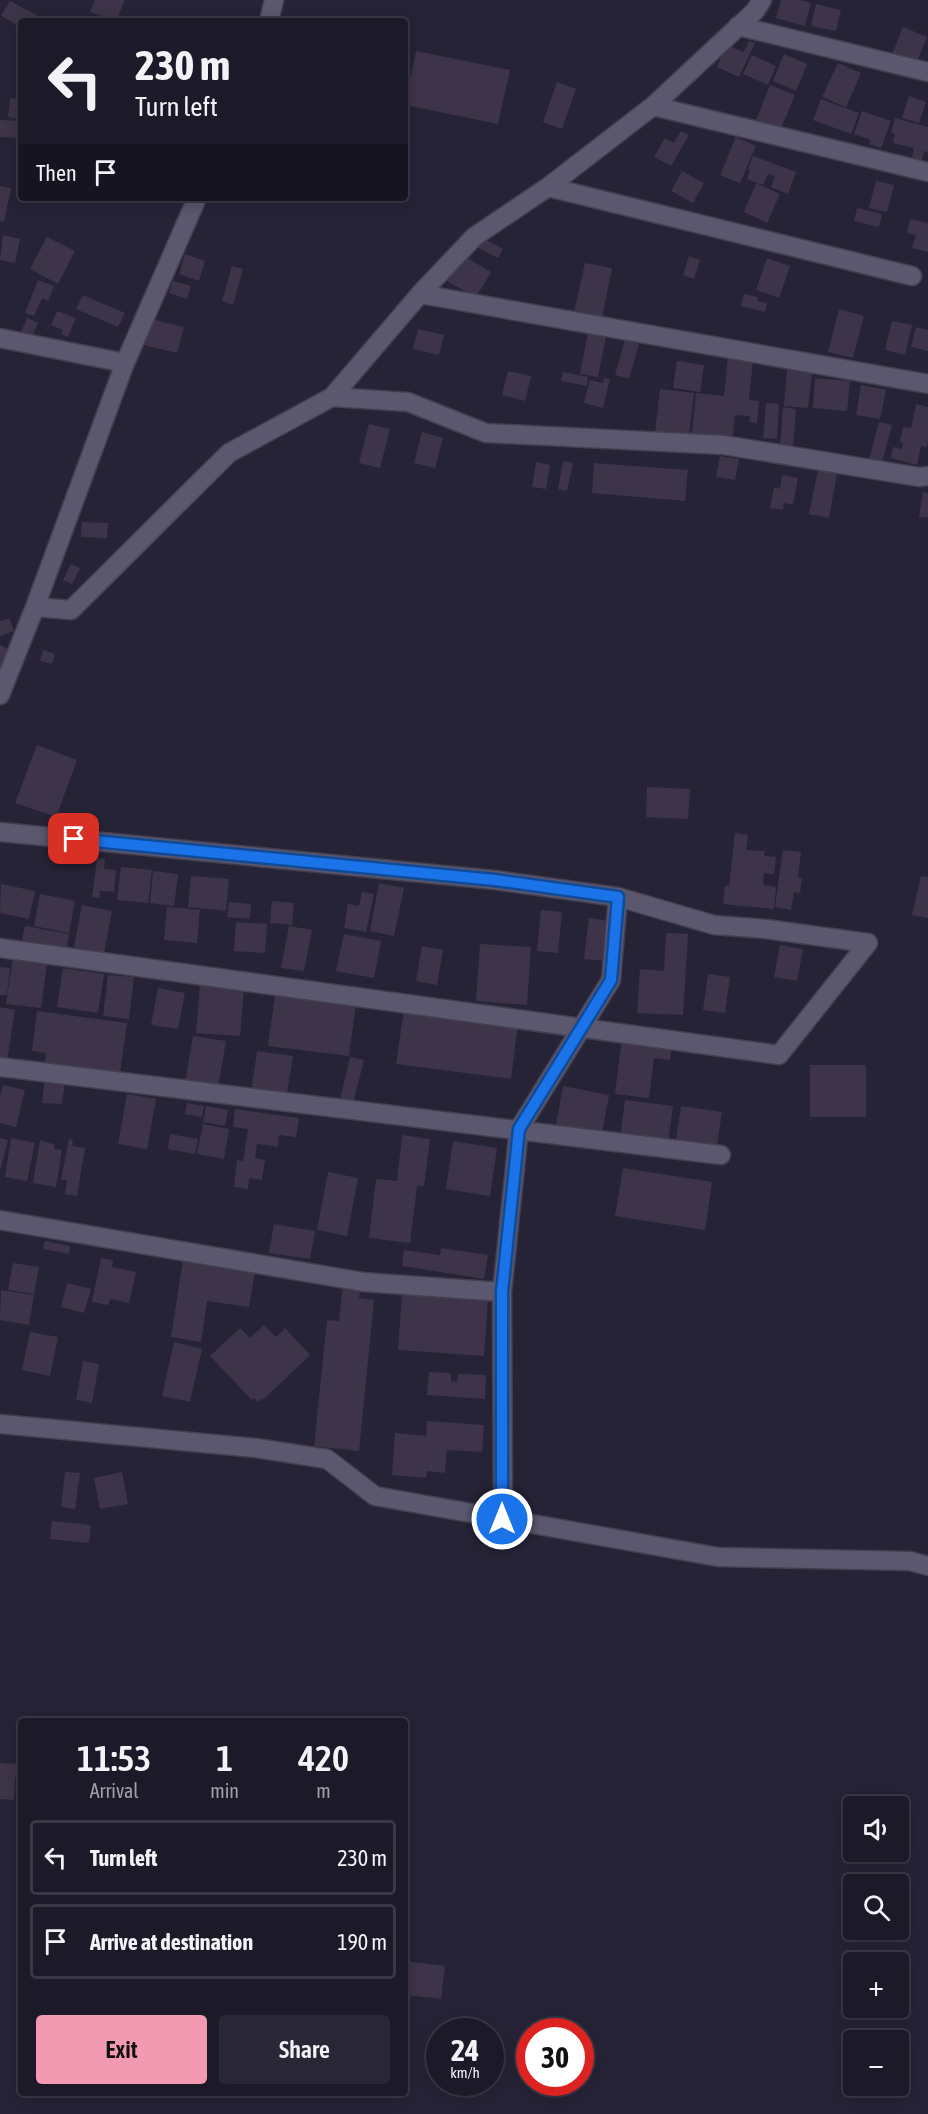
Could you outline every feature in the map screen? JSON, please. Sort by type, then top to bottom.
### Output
[{"type":"street","points":[[270,18],[274,0]]},
{"type":"street","points":[[35,608],[71,610],[229,453],[332,397],[420,294],[474,237],[548,187],[653,106],[754,11],[762,0]]},
{"type":"street","points":[[738,26],[928,72]]},
{"type":"street","points":[[653,106],[928,172]]},
{"type":"street","points":[[548,187],[912,276]]},
{"type":"street","points":[[0,695],[35,608],[125,363],[196,201]]},
{"type":"street","points":[[420,294],[928,384]]},
{"type":"street","points":[[0,338],[125,363]]},
{"type":"street","points":[[332,397],[408,402],[486,433],[724,444],[919,477],[928,476]]},
{"type":"street","points":[[0,832],[495,880],[618,897],[714,925],[766,929],[868,943],[779,1055],[0,948]]},
{"type":"street","points":[[502,1519],[502,1292],[519,1129],[611,980],[618,897]]},
{"type":"street","points":[[0,1066],[721,1155]]},
{"type":"street","points":[[0,1220],[169,1251],[363,1282],[502,1292]]},
{"type":"street","points":[[0,1424],[256,1448],[327,1459],[375,1496],[718,1557],[910,1561],[928,1566]]},
{"type":"building","points":[[95,0],[125,0],[117,18],[107,18],[90,12]]},
{"type":"building","points":[[781,0],[800,0],[811,3],[805,26],[776,18]]},
{"type":"building","points":[[10,1],[42,18],[18,18],[18,25],[1,16]]},
{"type":"building","points":[[816,4],[841,10],[836,31],[811,26]]},
{"type":"building","points":[[903,27],[927,37],[915,66],[891,57]]},
{"type":"building","points":[[749,41],[755,43],[739,77],[717,67],[727,45],[744,52]]},
{"type":"building","points":[[416,51],[510,70],[498,124],[408,106],[408,90]]},
{"type":"building","points":[[784,54],[807,64],[796,91],[773,81]]},
{"type":"building","points":[[752,55],[776,66],[768,85],[743,74]]},
{"type":"building","points":[[838,63],[861,73],[846,107],[822,97]]},
{"type":"building","points":[[557,82],[576,89],[562,129],[543,122]]},
{"type":"building","points":[[770,85],[795,95],[779,133],[755,123]]},
{"type":"building","points":[[909,96],[926,102],[919,123],[902,118]]},
{"type":"building","points":[[10,98],[18,99],[18,119],[8,117]]},
{"type":"building","points":[[821,99],[859,113],[851,134],[813,120]]},
{"type":"building","points":[[862,111],[891,121],[881,148],[869,144],[871,140],[854,134]]},
{"type":"building","points":[[895,118],[928,127],[928,152],[924,151],[921,164],[911,161],[914,148],[893,143],[895,134],[891,133]]},
{"type":"building","points":[[0,120],[18,121],[18,138],[0,137]]},
{"type":"building","points":[[681,131],[689,135],[671,166],[654,157],[665,138],[674,143]]},
{"type":"building","points":[[736,137],[756,146],[740,183],[720,175]]},
{"type":"building","points":[[753,156],[796,172],[788,194],[771,187],[775,176],[768,174],[763,185],[747,179]]},
{"type":"building","points":[[682,171],[704,183],[693,203],[671,191]]},
{"type":"building","points":[[876,181],[894,185],[887,212],[869,208]]},
{"type":"building","points":[[756,183],[780,194],[767,223],[744,212]]},
{"type":"building","points":[[0,186],[11,188],[4,222],[0,221]]},
{"type":"building","points":[[857,208],[882,214],[879,227],[854,221]]},
{"type":"building","points":[[910,219],[928,223],[928,252],[912,248],[916,235],[907,233]]},
{"type":"building","points":[[3,235],[20,239],[15,263],[0,260]]},
{"type":"building","points":[[47,237],[75,251],[58,284],[30,269]]},
{"type":"building","points":[[480,237],[503,249],[498,258],[475,246]]},
{"type":"building","points":[[185,254],[205,261],[199,281],[179,274]]},
{"type":"building","points":[[462,255],[491,272],[476,297],[447,281]]},
{"type":"building","points":[[689,256],[700,260],[694,279],[683,275]]},
{"type":"building","points":[[767,258],[790,266],[779,298],[756,290]]},
{"type":"building","points":[[585,263],[612,268],[602,318],[574,312]]},
{"type":"building","points":[[232,266],[243,269],[233,305],[222,301]]},
{"type":"building","points":[[38,280],[54,286],[48,301],[42,298],[34,316],[25,313]]},
{"type":"building","points":[[173,281],[191,286],[187,299],[169,293]]},
{"type":"building","points":[[744,294],[758,297],[757,301],[767,303],[765,312],[741,306]]},
{"type":"building","points":[[83,295],[125,313],[118,327],[76,309]]},
{"type":"building","points":[[839,309],[864,316],[853,358],[828,352]]},
{"type":"building","points":[[57,311],[76,318],[68,337],[61,334],[63,330],[51,325]]},
{"type":"building","points":[[27,318],[38,323],[31,338],[20,334]]},
{"type":"building","points":[[150,319],[184,327],[177,353],[144,345]]},
{"type":"building","points":[[892,321],[912,325],[905,355],[885,350]]},
{"type":"building","points":[[916,327],[928,330],[928,351],[911,347]]},
{"type":"building","points":[[418,329],[444,335],[439,355],[413,349]]},
{"type":"building","points":[[588,332],[606,336],[598,377],[580,374]]},
{"type":"building","points":[[625,340],[639,344],[629,379],[615,375]]},
{"type":"building","points":[[728,357],[753,359],[749,400],[759,401],[757,423],[749,422],[750,416],[735,415],[732,444],[691,440],[696,393],[724,396]]},
{"type":"building","points":[[677,361],[704,365],[700,392],[673,388]]},
{"type":"building","points":[[787,370],[812,373],[808,408],[784,406]]},
{"type":"building","points":[[508,371],[531,376],[525,401],[502,395]]},
{"type":"building","points":[[563,372],[588,377],[587,386],[561,381]]},
{"type":"building","points":[[604,378],[610,379],[603,408],[584,403],[590,380],[603,383]]},
{"type":"building","points":[[815,378],[850,381],[847,411],[813,408]]},
{"type":"building","points":[[861,385],[886,390],[880,419],[856,415]]},
{"type":"building","points":[[660,389],[694,393],[689,436],[655,433]]},
{"type":"building","points":[[766,403],[779,404],[777,439],[763,438]]},
{"type":"building","points":[[916,404],[928,407],[927,447],[921,446],[917,465],[891,458],[893,447],[902,449],[903,442],[900,442],[903,427],[911,428]]},
{"type":"building","points":[[783,407],[796,409],[793,446],[780,445]]},
{"type":"building","points":[[879,422],[892,425],[882,463],[869,460]]},
{"type":"building","points":[[369,424],[390,429],[380,468],[359,463]]},
{"type":"building","points":[[422,432],[443,438],[435,468],[414,463]]},
{"type":"building","points":[[720,456],[739,459],[735,480],[716,477]]},
{"type":"building","points":[[563,461],[573,463],[567,491],[558,489]]},
{"type":"building","points":[[536,462],[550,465],[546,489],[532,487]]},
{"type":"building","points":[[594,463],[688,470],[685,501],[592,493]]},
{"type":"building","points":[[818,470],[837,473],[829,518],[809,514]]},
{"type":"building","points":[[782,475],[798,478],[793,505],[784,503],[783,510],[770,508],[774,487],[780,489]]},
{"type":"building","points":[[923,492],[928,493],[928,518],[919,517]]},
{"type":"building","points":[[82,522],[108,523],[107,538],[81,537]]},
{"type":"building","points":[[71,564],[80,568],[72,584],[63,580]]},
{"type":"building","points":[[9,618],[14,631],[0,636],[0,621]]},
{"type":"building","points":[[0,645],[10,650],[0,676]]},
{"type":"building","points":[[43,650],[55,654],[52,664],[40,661]]},
{"type":"building","points":[[37,745],[77,760],[56,817],[15,803]]},
{"type":"building","points":[[647,787],[690,789],[688,819],[646,817]]},
{"type":"building","points":[[735,833],[748,835],[746,850],[765,851],[764,856],[776,857],[774,874],[764,873],[763,885],[776,887],[774,909],[723,904],[725,886],[729,886]]},
{"type":"building","points":[[783,850],[801,852],[798,877],[802,878],[800,893],[794,892],[791,910],[775,907]]},
{"type":"building","points":[[97,858],[105,859],[104,869],[116,870],[114,892],[100,891],[99,898],[92,897]]},
{"type":"building","points":[[121,867],[152,870],[148,903],[117,900]]},
{"type":"building","points":[[153,871],[178,874],[174,906],[150,903]]},
{"type":"building","points":[[191,876],[229,879],[226,911],[188,907]]},
{"type":"building","points":[[921,876],[928,877],[928,918],[912,915]]},
{"type":"building","points":[[379,883],[404,888],[394,936],[370,931]]},
{"type":"building","points":[[1,884],[35,891],[29,919],[0,913]]},
{"type":"building","points":[[362,892],[374,894],[366,932],[344,928],[348,904],[359,906]]},
{"type":"building","points":[[40,894],[75,901],[69,933],[34,926]]},
{"type":"building","points":[[272,901],[294,903],[292,925],[270,923]]},
{"type":"building","points":[[229,902],[251,904],[250,919],[227,917]]},
{"type":"building","points":[[82,905],[112,911],[104,953],[74,947]]},
{"type":"building","points":[[167,907],[200,910],[197,943],[164,940]]},
{"type":"building","points":[[541,910],[562,912],[558,953],[537,951]]},
{"type":"building","points":[[589,918],[610,921],[605,961],[584,959]]},
{"type":"building","points":[[236,922],[267,924],[265,953],[234,951]]},
{"type":"building","points":[[25,926],[69,934],[67,948],[22,940]]},
{"type":"building","points":[[289,926],[312,930],[304,971],[281,968]]},
{"type":"building","points":[[666,933],[688,934],[683,1015],[637,1013],[640,969],[664,971]]},
{"type":"building","points":[[344,934],[381,941],[374,978],[336,971]]},
{"type":"building","points":[[480,944],[531,947],[527,1005],[476,1001]]},
{"type":"building","points":[[780,945],[803,949],[797,981],[774,977]]},
{"type":"building","points":[[422,946],[443,950],[437,985],[416,981]]},
{"type":"building","points":[[13,958],[47,963],[41,1008],[6,1004]]},
{"type":"building","points":[[0,967],[10,968],[7,995],[0,995]]},
{"type":"building","points":[[63,968],[104,974],[98,1013],[57,1007]]},
{"type":"building","points":[[708,974],[730,977],[725,1013],[703,1010]]},
{"type":"building","points":[[108,975],[134,977],[129,1019],[103,1016]]},
{"type":"building","points":[[200,984],[244,988],[240,1036],[196,1033]]},
{"type":"building","points":[[158,988],[185,993],[178,1029],[151,1025]]},
{"type":"building","points":[[275,994],[356,1004],[349,1056],[268,1046]]},
{"type":"building","points":[[0,1007],[15,1010],[7,1061],[0,1060]]},
{"type":"building","points":[[404,1009],[518,1024],[511,1079],[396,1064]]},
{"type":"building","points":[[37,1011],[127,1023],[120,1073],[45,1063],[46,1053],[32,1051]]},
{"type":"building","points":[[193,1036],[226,1041],[218,1088],[185,1083]]},
{"type":"building","points":[[622,1038],[672,1045],[670,1060],[654,1058],[649,1098],[615,1094]]},
{"type":"building","points":[[257,1051],[293,1056],[286,1099],[251,1093]]},
{"type":"building","points":[[350,1057],[364,1060],[352,1107],[339,1104]]},
{"type":"building","points":[[810,1065],[866,1065],[866,1117],[810,1117]]},
{"type":"building","points":[[45,1079],[65,1081],[62,1104],[42,1103]]},
{"type":"building","points":[[3,1085],[25,1090],[16,1127],[0,1123],[0,1097]]},
{"type":"building","points":[[563,1086],[609,1095],[601,1138],[555,1130]]},
{"type":"building","points":[[127,1094],[156,1099],[147,1149],[118,1144]]},
{"type":"building","points":[[625,1100],[673,1106],[668,1144],[620,1138]]},
{"type":"building","points":[[187,1103],[204,1106],[202,1117],[185,1114]]},
{"type":"building","points":[[206,1106],[228,1110],[225,1126],[203,1122]]},
{"type":"building","points":[[681,1106],[722,1112],[716,1152],[675,1146]]},
{"type":"building","points":[[235,1109],[299,1118],[296,1137],[279,1135],[278,1147],[257,1144],[255,1158],[265,1160],[262,1180],[249,1178],[248,1189],[234,1187],[237,1160],[243,1161],[248,1129],[233,1127]]},
{"type":"building","points":[[203,1124],[229,1129],[224,1159],[197,1154]]},
{"type":"building","points":[[170,1134],[198,1139],[195,1154],[168,1149]]},
{"type":"building","points":[[402,1135],[430,1139],[424,1186],[417,1186],[410,1243],[369,1238],[376,1179],[397,1181]]},
{"type":"building","points":[[0,1138],[8,1140],[1,1168],[0,1168]]},
{"type":"building","points":[[11,1138],[35,1143],[27,1181],[5,1177]]},
{"type":"building","points":[[69,1139],[73,1140],[72,1146],[85,1148],[77,1196],[65,1194],[67,1180],[61,1180]]},
{"type":"building","points":[[40,1140],[55,1145],[54,1149],[62,1150],[56,1187],[33,1183]]},
{"type":"building","points":[[453,1141],[497,1148],[490,1196],[446,1189]]},
{"type":"building","points":[[623,1168],[712,1182],[705,1230],[615,1216]]},
{"type":"building","points":[[328,1172],[358,1178],[347,1236],[317,1230]]},
{"type":"building","points":[[274,1224],[315,1231],[310,1259],[269,1253]]},
{"type":"building","points":[[45,1241],[70,1246],[69,1254],[43,1249]]},
{"type":"building","points":[[441,1248],[488,1255],[484,1279],[402,1266],[404,1250],[440,1255]]},
{"type":"building","points":[[101,1258],[113,1260],[112,1267],[136,1272],[129,1303],[110,1299],[108,1305],[92,1302]]},
{"type":"building","points":[[183,1260],[255,1271],[249,1307],[207,1301],[201,1342],[171,1337]]},
{"type":"building","points":[[13,1263],[39,1267],[34,1294],[8,1290]]},
{"type":"building","points":[[67,1283],[91,1289],[84,1313],[61,1307]]},
{"type":"building","points":[[343,1285],[361,1286],[359,1298],[374,1300],[359,1451],[314,1446],[327,1320],[339,1321]]},
{"type":"building","points":[[1,1290],[34,1295],[29,1325],[0,1320]]},
{"type":"building","points":[[402,1293],[488,1299],[484,1356],[398,1350]]},
{"type":"building","points":[[264,1325],[276,1337],[285,1328],[310,1355],[263,1400],[262,1398],[258,1402],[254,1398],[252,1400],[210,1356],[240,1328],[250,1338]]},
{"type":"building","points":[[30,1332],[58,1337],[50,1376],[22,1370]]},
{"type":"building","points":[[174,1342],[202,1349],[190,1402],[162,1396]]},
{"type":"building","points":[[83,1361],[99,1364],[92,1403],[76,1400]]},
{"type":"building","points":[[429,1372],[451,1373],[451,1381],[457,1382],[458,1374],[486,1375],[485,1399],[427,1395]]},
{"type":"building","points":[[427,1421],[484,1425],[482,1452],[447,1450],[445,1473],[427,1471],[426,1478],[392,1475],[395,1433],[426,1436]]},
{"type":"building","points":[[65,1472],[80,1473],[75,1509],[61,1507]]},
{"type":"building","points":[[122,1472],[128,1504],[100,1509],[94,1478]]},
{"type":"building","points":[[52,1521],[91,1525],[89,1543],[50,1539]]},
{"type":"building","points":[[0,1763],[18,1764],[14,1800],[0,1799]]},
{"type":"building","points":[[408,1961],[445,1966],[441,1999],[408,1995]]},
{"type":"route","points":[[74,839],[495,880],[618,897],[611,980],[519,1129],[502,1292],[502,1519]]}]
